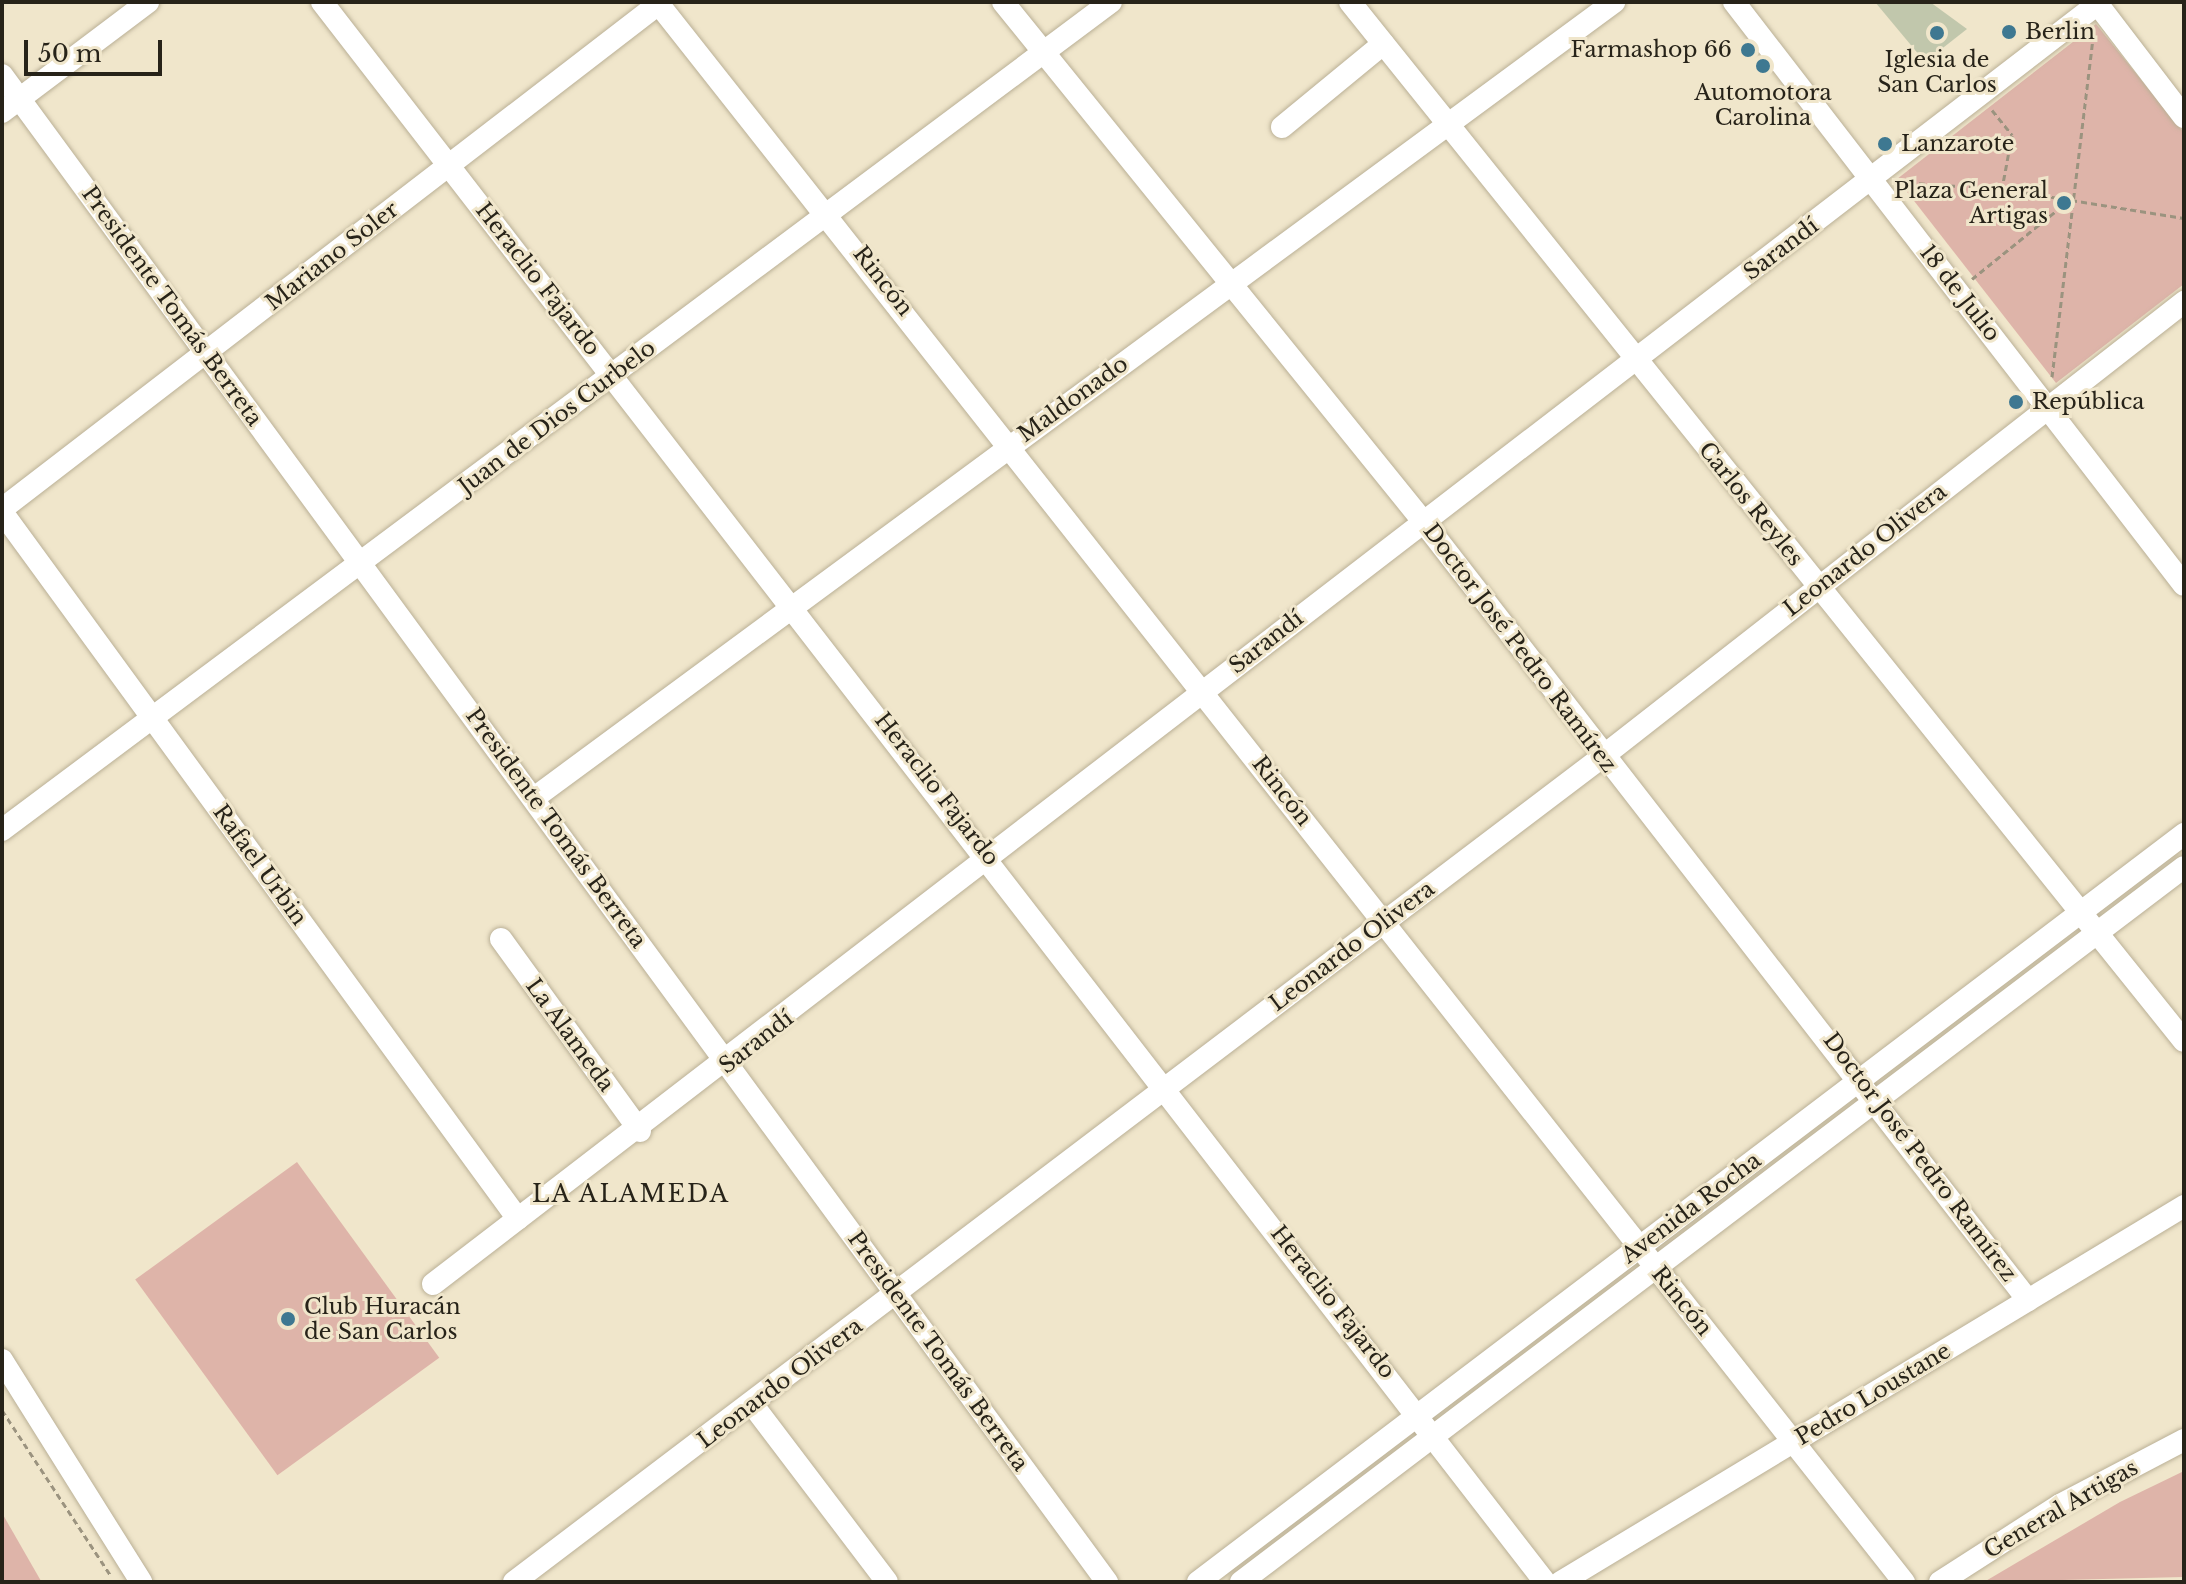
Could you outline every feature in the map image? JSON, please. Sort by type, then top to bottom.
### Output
[{"type":"street","points":[[11,106],[148,2]]},
{"type":"street","name":"Heraclio Fajardo","points":[[322,2],[990,857],[1545,1582]]},
{"type":"street","name":"Doctor José Pedro Ramírez","points":[[1003,2],[1422,520],[1602,757],[1878,1099],[2028,1300]]},
{"type":"street","name":"Juan de Dios Curbelo","points":[[2,830],[1111,2]]},
{"type":"street","name":"Carlos Reyles","points":[[1350,2],[2184,1041]]},
{"type":"street","name":"Maldonado","points":[[534,798],[793,603],[1614,2]]},
{"type":"street","name":"18 de Julio","points":[[1734,2],[2184,585]]},
{"type":"street","name":"Mariano Soler","points":[[2,510],[659,3]]},
{"type":"street","name":"Rincón","points":[[659,3],[1012,444],[1639,1248],[1904,1582]]},
{"type":"street","points":[[2098,3],[2184,117]]},
{"type":"street","name":"Sarandí","points":[[433,1284],[640,1131],[1422,520],[1872,180],[2098,3]]},
{"type":"street","points":[[1282,127],[1383,44]]},
{"type":"street","name":"Presidente Tomás Berreta","points":[[2,75],[11,106],[206,353],[1107,1582]]},
{"type":"street","name":"Leonardo Olivera","points":[[514,1582],[897,1295],[1383,921],[1602,757],[2184,302]]},
{"type":"street","name":"Rafael Urbin","points":[[2,510],[518,1219]]},
{"type":"street","name":"Avenida Rocha","points":[[1198,1582],[2184,834]]},
{"type":"street","name":"Avenida Rocha","points":[[1241,1582],[2184,867]]},
{"type":"street","name":"La Alameda","points":[[501,939],[640,1131]]},
{"type":"street","name":"Pedro Loustane","points":[[1561,1582],[2184,1206]]},
{"type":"street","points":[[2,1360],[141,1582]]},
{"type":"street","points":[[752,1404],[887,1582]]},
{"type":"street","name":"General Artigas","points":[[1940,1582],[2060,1505],[2184,1440]]},
{"type":"path","points":[[2049,408],[2098,3]]},
{"type":"path","points":[[1989,107],[2012,135],[2002,189]]},
{"type":"path","points":[[1872,180],[2002,189],[2184,218]]},
{"type":"path","points":[[1958,290],[2072,198]]},
{"type":"path","points":[[2,1410],[116,1582]]},
{"type":"shaded area","points":[[2096,24],[2184,133],[2184,284],[2056,383],[1897,179]]},
{"type":"shaded area","name":"Club Huracán de San Carlos","points":[[297,1162],[439,1358],[277,1475],[135,1280]]},
{"type":"shaded area","points":[[2184,1471],[2184,1577],[1984,1582],[2120,1502]]},
{"type":"shaded area","points":[[2,1513],[41,1581],[2,1582]]},
{"type":"building","name":"Iglesia de San Carlos","points":[[1875,2],[1930,2],[1967,29],[1925,62]]},
{"type":"place","name":"Berlin","points":[[2009,32]]},
{"type":"place","name":"Iglesia de San Carlos","points":[[1937,33]]},
{"type":"place","name":"Farmashop 66","points":[[1748,50]]},
{"type":"place","name":"Automotora Carolina","points":[[1763,66]]},
{"type":"place","name":"Lanzarote","points":[[1885,144]]},
{"type":"place","name":"Plaza General Artigas","points":[[2064,203]]},
{"type":"place","name":"República","points":[[2016,402]]},
{"type":"place","name":"Club Huracán de San Carlos","points":[[288,1319]]},
{"type":"district","name":"LA ALAMEDA","points":[[631,1194]]}]
